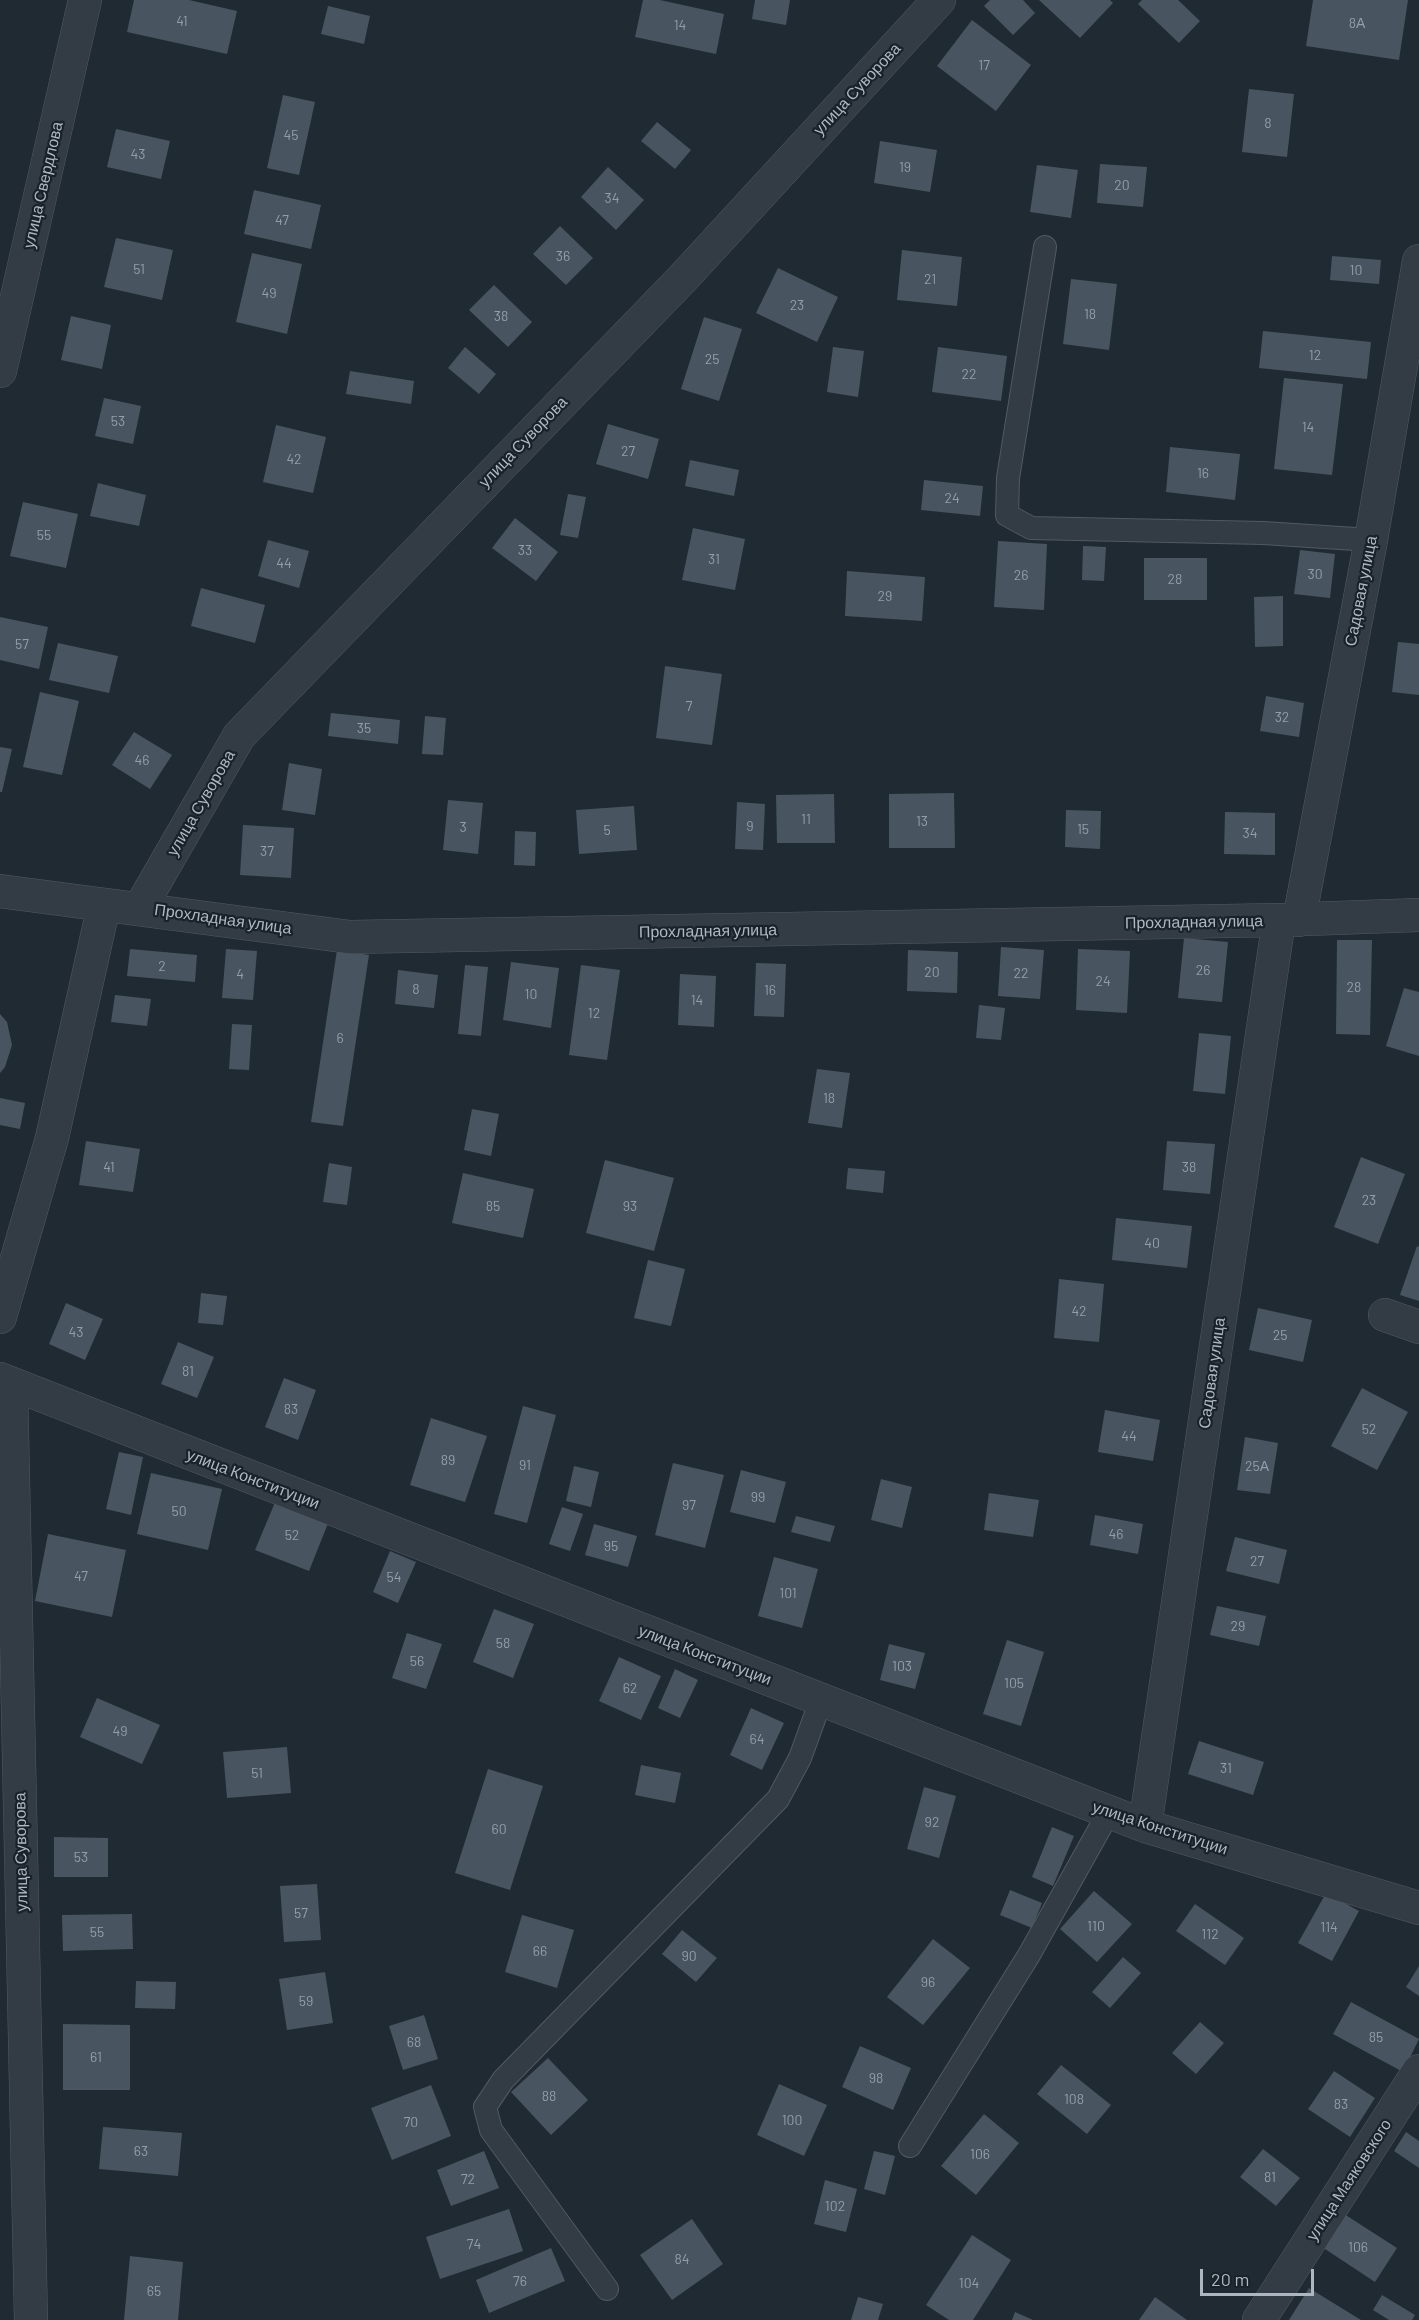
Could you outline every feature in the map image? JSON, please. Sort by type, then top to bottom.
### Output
[{"type":"street","name":"улица Свердлова","points":[[0,370],[5,330],[85,0]]},
{"type":"street","name":"улица Суворова","points":[[140,908],[239,736],[683,278],[939,0]]},
{"type":"street","name":"Садовая улица","points":[[1145,1826],[1289,920],[1371,540],[1419,261]]},
{"type":"street","name":"Прохладная улица","points":[[0,891],[350,937],[1289,920],[1419,915]]},
{"type":"street","points":[[0,1317],[52,1138],[104,905]]},
{"type":"street","points":[[1385,1315],[1419,1327]]},
{"type":"street","name":"улица Суворова","points":[[6,1382],[31,2320]]},
{"type":"street","name":"улица Конституции","points":[[6,1382],[1145,1826],[1419,1908]]},
{"type":"street","name":"улица Маяковского","points":[[1259,2320],[1419,2071]]},
{"type":"lane","points":[[1045,247],[1008,478],[1007,515],[1031,528],[1263,533],[1371,540]]},
{"type":"lane","points":[[607,2289],[491,2130],[485,2107],[503,2080],[778,1799],[800,1758],[821,1700]]},
{"type":"lane","points":[[910,2146],[1029,1954],[1109,1812]]},
{"type":"building","points":[[134,0],[189,0],[237,11],[227,54],[127,32]]},
{"type":"building","points":[[643,0],[660,0],[724,14],[716,54],[635,37]]},
{"type":"building","points":[[755,0],[790,0],[786,25],[752,19]]},
{"type":"building","points":[[990,0],[1023,0],[1035,13],[1013,35],[984,6]]},
{"type":"building","points":[[1039,0],[1110,0],[1113,3],[1080,38]]},
{"type":"building","points":[[1142,0],[1178,0],[1200,21],[1179,43],[1138,4]]},
{"type":"building","points":[[1313,0],[1408,0],[1399,60],[1306,46]]},
{"type":"building","points":[[328,6],[370,16],[364,44],[321,34]]},
{"type":"building","points":[[972,20],[1031,65],[996,111],[937,66]]},
{"type":"building","points":[[1249,89],[1294,94],[1287,157],[1242,152]]},
{"type":"building","points":[[283,95],[315,102],[299,175],[267,168]]},
{"type":"building","points":[[657,122],[691,150],[675,169],[641,141]]},
{"type":"building","points":[[116,129],[170,141],[161,179],[107,167]]},
{"type":"building","points":[[880,141],[937,150],[930,192],[874,183]]},
{"type":"building","points":[[1100,164],[1147,167],[1143,207],[1097,203]]},
{"type":"building","points":[[1037,165],[1078,170],[1071,218],[1030,212]]},
{"type":"building","points":[[608,167],[644,200],[616,230],[581,197]]},
{"type":"building","points":[[254,190],[321,205],[311,249],[244,234]]},
{"type":"building","points":[[560,226],[593,258],[566,285],[533,254]]},
{"type":"building","points":[[116,238],[173,250],[162,300],[104,287]]},
{"type":"building","points":[[902,250],[962,257],[957,306],[897,300]]},
{"type":"building","points":[[252,253],[302,264],[287,334],[236,322]]},
{"type":"building","points":[[1332,256],[1381,260],[1379,284],[1330,280]]},
{"type":"building","points":[[778,268],[838,297],[817,342],[756,313]]},
{"type":"building","points":[[1071,279],[1117,284],[1109,350],[1063,344]]},
{"type":"building","points":[[494,285],[532,322],[508,347],[469,310]]},
{"type":"building","points":[[71,316],[111,325],[102,369],[61,360]]},
{"type":"building","points":[[704,317],[742,329],[719,401],[681,389]]},
{"type":"building","points":[[1263,331],[1371,342],[1367,379],[1259,368]]},
{"type":"building","points":[[465,347],[496,374],[479,394],[448,368]]},
{"type":"building","points":[[833,347],[864,351],[858,397],[827,392]]},
{"type":"building","points":[[938,347],[1007,356],[1001,401],[932,392]]},
{"type":"building","points":[[350,371],[414,381],[411,404],[346,394]]},
{"type":"building","points":[[1284,378],[1343,384],[1332,475],[1274,469]]},
{"type":"building","points":[[104,398],[141,406],[133,444],[95,436]]},
{"type":"building","points":[[608,424],[659,439],[648,479],[596,464]]},
{"type":"building","points":[[276,425],[326,437],[313,493],[263,482]]},
{"type":"building","points":[[1170,447],[1240,454],[1235,500],[1166,492]]},
{"type":"building","points":[[690,460],[739,470],[734,496],[685,486]]},
{"type":"building","points":[[924,480],[983,486],[980,516],[921,510]]},
{"type":"building","points":[[98,483],[146,495],[139,526],[90,516]]},
{"type":"building","points":[[568,494],[586,497],[578,538],[560,535]]},
{"type":"building","points":[[23,502],[78,514],[66,568],[10,556]]},
{"type":"building","points":[[515,518],[558,552],[536,581],[492,548]]},
{"type":"building","points":[[693,528],[745,539],[735,590],[682,580]]},
{"type":"building","points":[[268,540],[309,551],[299,588],[258,576]]},
{"type":"building","points":[[998,541],[1047,544],[1044,610],[994,607]]},
{"type":"building","points":[[1083,546],[1106,547],[1104,581],[1082,580]]},
{"type":"building","points":[[1300,550],[1335,554],[1330,598],[1294,594]]},
{"type":"building","points":[[1144,558],[1207,558],[1207,600],[1144,600]]},
{"type":"building","points":[[847,571],[925,577],[922,621],[845,616]]},
{"type":"building","points":[[201,588],[265,605],[255,643],[191,626]]},
{"type":"building","points":[[1283,596],[1283,646],[1255,647],[1254,597]]},
{"type":"building","points":[[0,617],[48,627],[39,669],[0,660]]},
{"type":"building","points":[[1398,642],[1419,644],[1419,695],[1392,692]]},
{"type":"building","points":[[58,643],[118,656],[109,693],[49,680]]},
{"type":"building","points":[[665,666],[722,674],[712,745],[656,738]]},
{"type":"building","points":[[40,692],[79,701],[62,775],[23,767]]},
{"type":"building","points":[[1266,696],[1304,703],[1299,737],[1260,731]]},
{"type":"building","points":[[331,713],[400,720],[398,744],[328,736]]},
{"type":"building","points":[[425,716],[446,718],[443,755],[422,754]]},
{"type":"building","points":[[134,732],[172,755],[150,789],[112,765]]},
{"type":"building","points":[[0,747],[12,749],[2,792],[0,792]]},
{"type":"building","points":[[289,763],[322,769],[315,815],[282,810]]},
{"type":"building","points":[[954,793],[955,848],[889,848],[889,794]]},
{"type":"building","points":[[834,794],[835,843],[777,843],[776,795]]},
{"type":"building","points":[[448,800],[483,803],[478,854],[443,850]]},
{"type":"building","points":[[737,802],[765,804],[763,850],[735,849]]},
{"type":"building","points":[[634,806],[637,850],[579,854],[576,810]]},
{"type":"building","points":[[1066,810],[1101,811],[1100,849],[1065,847]]},
{"type":"building","points":[[1225,812],[1275,813],[1275,855],[1224,854]]},
{"type":"building","points":[[243,825],[294,828],[291,878],[240,875]]},
{"type":"building","points":[[515,831],[536,832],[535,866],[514,865]]},
{"type":"building","points":[[1184,938],[1228,942],[1222,1002],[1178,998]]},
{"type":"building","points":[[1337,940],[1372,940],[1370,1035],[1336,1034]]},
{"type":"building","points":[[1001,947],[1044,950],[1040,999],[998,996]]},
{"type":"building","points":[[130,949],[197,955],[195,982],[127,976]]},
{"type":"building","points":[[226,949],[257,951],[253,1000],[222,998]]},
{"type":"building","points":[[1078,949],[1130,951],[1127,1013],[1076,1010]]},
{"type":"building","points":[[337,950],[369,955],[343,1126],[311,1122]]},
{"type":"building","points":[[908,950],[958,952],[957,993],[907,991]]},
{"type":"building","points":[[511,962],[559,968],[551,1028],[503,1020]]},
{"type":"building","points":[[756,963],[786,964],[784,1017],[754,1016]]},
{"type":"building","points":[[465,965],[488,967],[481,1036],[458,1034]]},
{"type":"building","points":[[581,965],[620,970],[607,1060],[569,1055]]},
{"type":"building","points":[[398,970],[438,975],[434,1008],[395,1004]]},
{"type":"building","points":[[680,974],[716,976],[714,1027],[678,1025]]},
{"type":"building","points":[[1404,988],[1419,992],[1419,1056],[1386,1046]]},
{"type":"building","points":[[115,995],[151,999],[147,1026],[111,1022]]},
{"type":"building","points":[[979,1005],[1005,1008],[1001,1040],[976,1038]]},
{"type":"building","points":[[0,1014],[7,1022],[12,1045],[5,1067],[0,1073]]},
{"type":"building","points":[[232,1024],[252,1025],[249,1070],[229,1069]]},
{"type":"building","points":[[1199,1033],[1231,1036],[1225,1094],[1193,1091]]},
{"type":"building","points":[[817,1069],[850,1073],[842,1128],[808,1123]]},
{"type":"building","points":[[0,1098],[25,1103],[20,1129],[0,1125]]},
{"type":"building","points":[[472,1109],[499,1114],[491,1156],[464,1150]]},
{"type":"building","points":[[86,1141],[140,1149],[133,1192],[79,1185]]},
{"type":"building","points":[[1167,1141],[1215,1144],[1210,1194],[1163,1190]]},
{"type":"building","points":[[1361,1157],[1405,1174],[1378,1244],[1334,1227]]},
{"type":"building","points":[[605,1160],[674,1178],[654,1251],[586,1233]]},
{"type":"building","points":[[329,1163],[352,1167],[347,1205],[323,1202]]},
{"type":"building","points":[[848,1168],[885,1171],[883,1193],[846,1189]]},
{"type":"building","points":[[463,1173],[534,1189],[523,1238],[452,1223]]},
{"type":"building","points":[[1116,1218],[1192,1226],[1187,1268],[1112,1260]]},
{"type":"building","points":[[1417,1246],[1419,1247],[1419,1301],[1400,1295]]},
{"type":"building","points":[[648,1260],[685,1269],[671,1326],[634,1318]]},
{"type":"building","points":[[1059,1279],[1104,1284],[1099,1342],[1054,1338]]},
{"type":"building","points":[[201,1293],[227,1296],[223,1325],[198,1323]]},
{"type":"building","points":[[66,1303],[103,1319],[85,1360],[49,1344]]},
{"type":"building","points":[[1258,1308],[1312,1320],[1303,1362],[1249,1350]]},
{"type":"building","points":[[178,1342],[214,1357],[197,1398],[161,1384]]},
{"type":"building","points":[[284,1378],[316,1390],[298,1440],[265,1427]]},
{"type":"building","points":[[1362,1388],[1408,1412],[1377,1470],[1331,1446]]},
{"type":"building","points":[[523,1406],[556,1415],[527,1523],[494,1514]]},
{"type":"building","points":[[1105,1410],[1160,1420],[1153,1461],[1098,1452]]},
{"type":"building","points":[[431,1418],[487,1436],[465,1502],[410,1485]]},
{"type":"building","points":[[1245,1437],[1278,1443],[1270,1494],[1237,1490]]},
{"type":"building","points":[[119,1452],[143,1457],[131,1515],[106,1509]]},
{"type":"building","points":[[673,1463],[724,1475],[705,1548],[655,1535]]},
{"type":"building","points":[[574,1466],[599,1472],[591,1507],[566,1501]]},
{"type":"building","points":[[741,1470],[786,1482],[775,1523],[730,1512]]},
{"type":"building","points":[[151,1473],[222,1489],[208,1550],[137,1534]]},
{"type":"building","points":[[881,1479],[912,1487],[902,1528],[871,1520]]},
{"type":"building","points":[[989,1493],[1039,1500],[1033,1537],[984,1530]]},
{"type":"building","points":[[276,1500],[329,1521],[309,1571],[255,1550]]},
{"type":"building","points":[[562,1507],[583,1514],[570,1551],[549,1544]]},
{"type":"building","points":[[1095,1515],[1143,1524],[1138,1554],[1090,1545]]},
{"type":"building","points":[[796,1516],[835,1526],[830,1542],[791,1532]]},
{"type":"building","points":[[594,1524],[637,1536],[628,1567],[585,1555]]},
{"type":"building","points":[[48,1534],[126,1550],[112,1617],[35,1601]]},
{"type":"building","points":[[1235,1537],[1287,1550],[1279,1584],[1226,1571]]},
{"type":"building","points":[[390,1551],[416,1562],[398,1603],[373,1592]]},
{"type":"building","points":[[774,1557],[818,1569],[802,1628],[758,1616]]},
{"type":"building","points":[[1217,1606],[1266,1616],[1259,1646],[1210,1635]]},
{"type":"building","points":[[494,1609],[534,1624],[513,1678],[473,1662]]},
{"type":"building","points":[[407,1633],[442,1644],[426,1689],[392,1678]]},
{"type":"building","points":[[1007,1640],[1044,1652],[1021,1726],[983,1714]]},
{"type":"building","points":[[889,1644],[925,1653],[915,1689],[880,1680]]},
{"type":"building","points":[[619,1657],[661,1676],[641,1720],[599,1701]]},
{"type":"building","points":[[675,1669],[698,1680],[680,1718],[658,1708]]},
{"type":"building","points":[[97,1698],[160,1725],[142,1764],[80,1737]]},
{"type":"building","points":[[751,1708],[784,1723],[762,1770],[730,1755]]},
{"type":"building","points":[[1199,1741],[1264,1762],[1253,1795],[1188,1774]]},
{"type":"building","points":[[287,1747],[291,1793],[227,1798],[223,1752]]},
{"type":"building","points":[[641,1765],[681,1773],[675,1803],[635,1795]]},
{"type":"building","points":[[488,1769],[543,1786],[510,1890],[455,1873]]},
{"type":"building","points":[[924,1787],[956,1796],[939,1858],[907,1849]]},
{"type":"building","points":[[1052,1827],[1074,1836],[1053,1886],[1032,1877]]},
{"type":"building","points":[[54,1837],[108,1838],[108,1877],[54,1877]]},
{"type":"building","points":[[317,1884],[321,1940],[284,1942],[280,1886]]},
{"type":"building","points":[[1010,1890],[1042,1903],[1032,1928],[1000,1915]]},
{"type":"building","points":[[1094,1891],[1132,1924],[1097,1962],[1060,1929]]},
{"type":"building","points":[[1326,1893],[1359,1911],[1332,1961],[1298,1943]]},
{"type":"building","points":[[1195,1904],[1244,1938],[1225,1965],[1176,1931]]},
{"type":"building","points":[[132,1914],[133,1949],[63,1951],[62,1915]]},
{"type":"building","points":[[522,1915],[574,1930],[557,1988],[505,1972]]},
{"type":"building","points":[[682,1930],[717,1958],[696,1982],[662,1954]]},
{"type":"building","points":[[933,1939],[970,1968],[923,2025],[887,1997]]},
{"type":"building","points":[[1123,1957],[1141,1973],[1110,2008],[1092,1992]]},
{"type":"building","points":[[1419,1966],[1419,1996],[1406,1987]]},
{"type":"building","points":[[325,1972],[333,2023],[287,2030],[279,1979]]},
{"type":"building","points":[[136,1981],[176,1982],[175,2009],[135,2008]]},
{"type":"building","points":[[1351,2002],[1419,2039],[1403,2072],[1333,2034]]},
{"type":"building","points":[[424,2015],[438,2059],[403,2070],[389,2026]]},
{"type":"building","points":[[1200,2022],[1224,2043],[1196,2074],[1172,2053]]},
{"type":"building","points":[[63,2024],[130,2025],[130,2090],[63,2090]]},
{"type":"building","points":[[860,2046],[911,2068],[893,2110],[842,2087]]},
{"type":"building","points":[[548,2058],[588,2100],[551,2135],[511,2092]]},
{"type":"building","points":[[1061,2065],[1111,2105],[1087,2134],[1037,2094]]},
{"type":"building","points":[[1334,2071],[1375,2098],[1350,2137],[1308,2109]]},
{"type":"building","points":[[779,2084],[827,2105],[804,2156],[757,2135]]},
{"type":"building","points":[[431,2085],[451,2136],[392,2160],[371,2108]]},
{"type":"building","points":[[984,2114],[1019,2143],[976,2195],[941,2166]]},
{"type":"building","points":[[103,2127],[182,2133],[178,2176],[99,2169]]},
{"type":"building","points":[[1406,2132],[1419,2141],[1419,2168],[1394,2151]]},
{"type":"building","points":[[1263,2149],[1300,2178],[1276,2206],[1240,2177]]},
{"type":"building","points":[[484,2151],[499,2188],[451,2206],[437,2170]]},
{"type":"building","points":[[874,2151],[895,2156],[885,2195],[864,2189]]},
{"type":"building","points":[[825,2180],[857,2189],[846,2232],[814,2224]]},
{"type":"building","points":[[509,2209],[523,2251],[440,2279],[426,2237]]},
{"type":"building","points":[[1341,2212],[1397,2248],[1375,2282],[1319,2245]]},
{"type":"building","points":[[692,2219],[723,2264],[672,2300],[640,2255]]},
{"type":"building","points":[[972,2235],[1011,2260],[973,2320],[949,2320],[926,2305]]},
{"type":"building","points":[[551,2248],[565,2281],[489,2313],[476,2280]]},
{"type":"building","points":[[130,2256],[183,2262],[178,2320],[124,2320]]},
{"type":"building","points":[[1309,2288],[1361,2320],[1289,2320]]},
{"type":"building","points":[[1382,2295],[1415,2315],[1412,2320],[1389,2320],[1373,2310]]},
{"type":"building","points":[[858,2297],[883,2304],[878,2320],[851,2320]]},
{"type":"building","points":[[1155,2297],[1187,2320],[1139,2320]]},
{"type":"building","points":[[1015,2312],[1033,2320],[1012,2320]]}]
